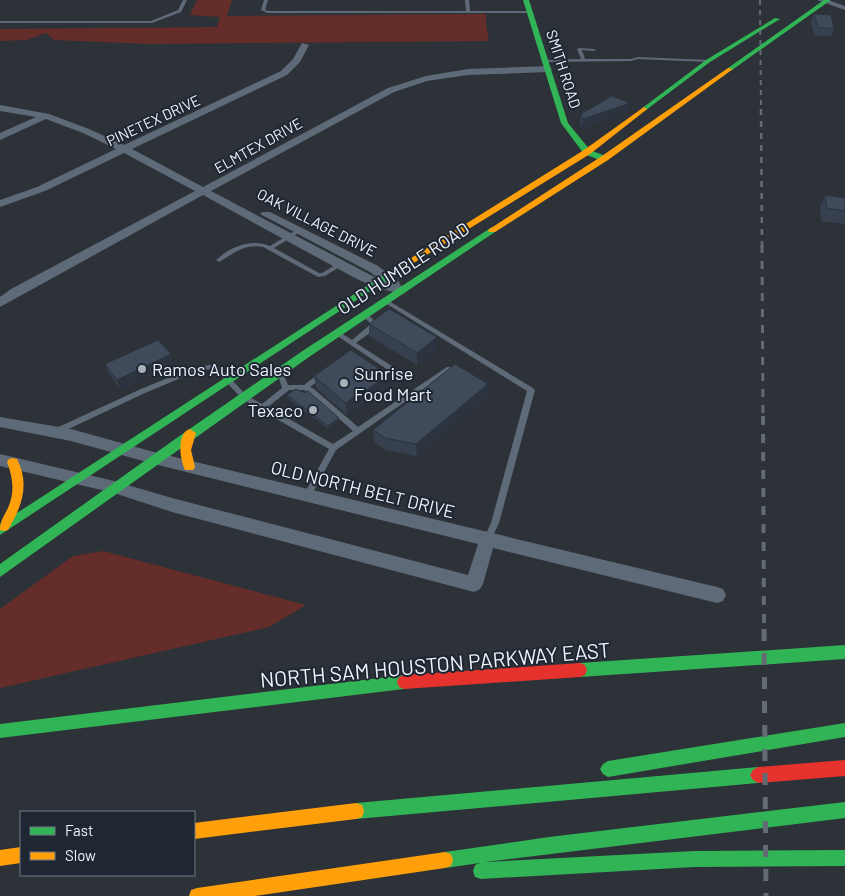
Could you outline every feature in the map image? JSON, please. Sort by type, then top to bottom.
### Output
[{"type":"main road","name":"SMITH ROAD","points":[[526,0],[565,123],[587,152]]},
{"type":"main road","name":"OLD HUMBLE ROAD","points":[[0,571],[190,433],[384,300],[605,158],[711,84],[825,0]]},
{"type":"main road","name":"OLD HUMBLE ROAD","points":[[2,529],[381,280],[493,208],[587,152],[708,60],[790,10]]},
{"type":"main road","points":[[708,60],[732,68]]},
{"type":"main road","points":[[687,76],[711,84]]},
{"type":"main road","points":[[587,152],[605,158]]},
{"type":"main road","points":[[493,208],[511,218]]},
{"type":"main road","points":[[189,467],[184,455],[184,446],[190,433]]},
{"type":"main road","points":[[2,529],[20,499],[22,483],[7,461]]},
{"type":"main road","name":"NORTH SAM HOUSTON PARKWAY EAST","points":[[0,731],[380,684],[845,652]]},
{"type":"main road","points":[[593,772],[845,730]]},
{"type":"main road","points":[[283,819],[583,788],[845,768]]},
{"type":"main road","points":[[195,831],[515,784]]},
{"type":"main road","points":[[197,896],[549,845],[845,810]]},
{"type":"main road","points":[[0,858],[20,855]]},
{"type":"main road","points":[[470,871],[695,859],[845,858]]},
{"type":"main road","points":[[305,880],[441,873]]},
{"type":"street","points":[[825,0],[845,8]]},
{"type":"street","name":"PINETEX DRIVE","points":[[0,204],[41,189],[284,73],[298,60],[305,45]]},
{"type":"street","name":"ELMTEX DRIVE","points":[[0,303],[15,292],[391,90],[426,79],[468,72],[547,65]]},
{"type":"street","name":"OAK VILLAGE DRIVE","points":[[0,108],[46,116],[86,131],[298,230],[401,290]]},
{"type":"street","points":[[0,137],[46,116]]},
{"type":"street","name":"OAK VILLAGE DRIVE","points":[[209,189],[288,237],[339,265],[381,280]]},
{"type":"street","name":"OLD NORTH BELT DRIVE","points":[[0,422],[55,432],[189,467],[716,595]]},
{"type":"street","points":[[7,461],[81,478],[172,505],[474,584],[487,540]]},
{"type":"lane","points":[[0,22],[152,22],[180,11],[185,0]]},
{"type":"lane","points":[[266,0],[262,10],[267,12],[530,12]]},
{"type":"lane","points":[[467,0],[468,12]]},
{"type":"lane","points":[[583,60],[579,49],[594,50]]},
{"type":"lane","points":[[547,65],[583,60],[631,60],[638,58],[708,60]]},
{"type":"lane","points":[[269,249],[298,230]]},
{"type":"lane","points":[[219,260],[238,246],[256,244],[318,275],[323,275],[339,265]]},
{"type":"lane","points":[[384,300],[531,390],[500,502],[487,540]]},
{"type":"lane","points":[[352,343],[375,324],[364,314]]},
{"type":"lane","points":[[336,333],[393,370]]},
{"type":"lane","points":[[55,432],[143,391],[194,370],[210,367],[220,372],[244,397],[333,448]]},
{"type":"lane","points":[[304,388],[331,369]]},
{"type":"lane","points":[[307,496],[333,448],[448,369]]},
{"type":"lane","points":[[280,372],[286,387]]},
{"type":"lane","points":[[286,387],[304,388],[312,391],[358,431]]},
{"type":"lane","points":[[262,408],[285,390],[286,387]]},
{"type":"shaded area","points":[[197,0],[232,0],[227,16],[486,14],[489,41],[150,44],[54,40],[46,33],[27,40],[0,41],[0,29],[217,27],[220,17],[190,15]]},
{"type":"shaded area","points":[[103,551],[306,605],[269,627],[0,688],[0,609],[73,556]]},
{"type":"building","points":[[814,14],[831,15],[834,29],[818,27]]},
{"type":"building","points":[[612,96],[630,103],[583,119],[581,114]]},
{"type":"building","points":[[825,195],[845,198],[845,211],[827,208]]},
{"type":"building","points":[[389,309],[437,337],[417,353],[369,324]]},
{"type":"building","points":[[158,340],[171,354],[117,380],[105,364]]},
{"type":"building","points":[[351,350],[388,375],[357,397],[355,395],[346,403],[314,376]]},
{"type":"building","points":[[455,364],[488,384],[416,444],[385,438],[373,430]]},
{"type":"building","name":"Texaco","points":[[296,389],[305,393],[308,391],[339,418],[328,426],[287,395]]},
{"type":"railway","points":[[760,0],[761,110]]},
{"type":"railway","points":[[761,109],[762,247]]},
{"type":"railway","points":[[762,245],[763,417]]},
{"type":"railway","points":[[763,416],[764,630]]},
{"type":"railway","points":[[764,629],[766,896]]},
{"type":"traffic: fast","points":[[526,0],[565,123],[587,152],[600,157]]},
{"type":"traffic: fast","points":[[730,69],[828,0]]},
{"type":"traffic: fast","points":[[644,109],[708,61],[777,19]]},
{"type":"traffic: fast","points":[[0,571],[243,397],[367,312],[492,230]]},
{"type":"traffic: fast","points":[[0,530],[396,270]]},
{"type":"traffic: fast","points":[[580,670],[845,652]]},
{"type":"traffic: fast","points":[[0,731],[404,682]]},
{"type":"traffic: fast","points":[[608,769],[845,730]]},
{"type":"traffic: fast","points":[[356,811],[758,775]]},
{"type":"traffic: fast","points":[[445,860],[549,845],[845,810]]},
{"type":"traffic: fast","points":[[481,871],[695,859],[845,858]]},
{"type":"traffic: slow","points":[[492,230],[605,158],[730,69]]},
{"type":"traffic: slow","points":[[396,270],[587,152],[644,109]]},
{"type":"traffic: slow","points":[[189,467],[185,450],[190,433]]},
{"type":"traffic: slow","points":[[4,526],[16,502],[19,488],[13,462]]},
{"type":"traffic: slow","points":[[195,831],[356,811]]},
{"type":"traffic: slow","points":[[0,858],[20,855]]},
{"type":"traffic: slow","points":[[197,896],[445,860]]},
{"type":"traffic: jam","points":[[404,682],[580,670]]},
{"type":"traffic: jam","points":[[758,775],[845,768]]},
{"type":"place","name":"Ramos Auto Sales","points":[[142,369]]},
{"type":"place","name":"Sunrise Food Mart","points":[[344,383]]},
{"type":"place","name":"Texaco","points":[[313,410]]}]
